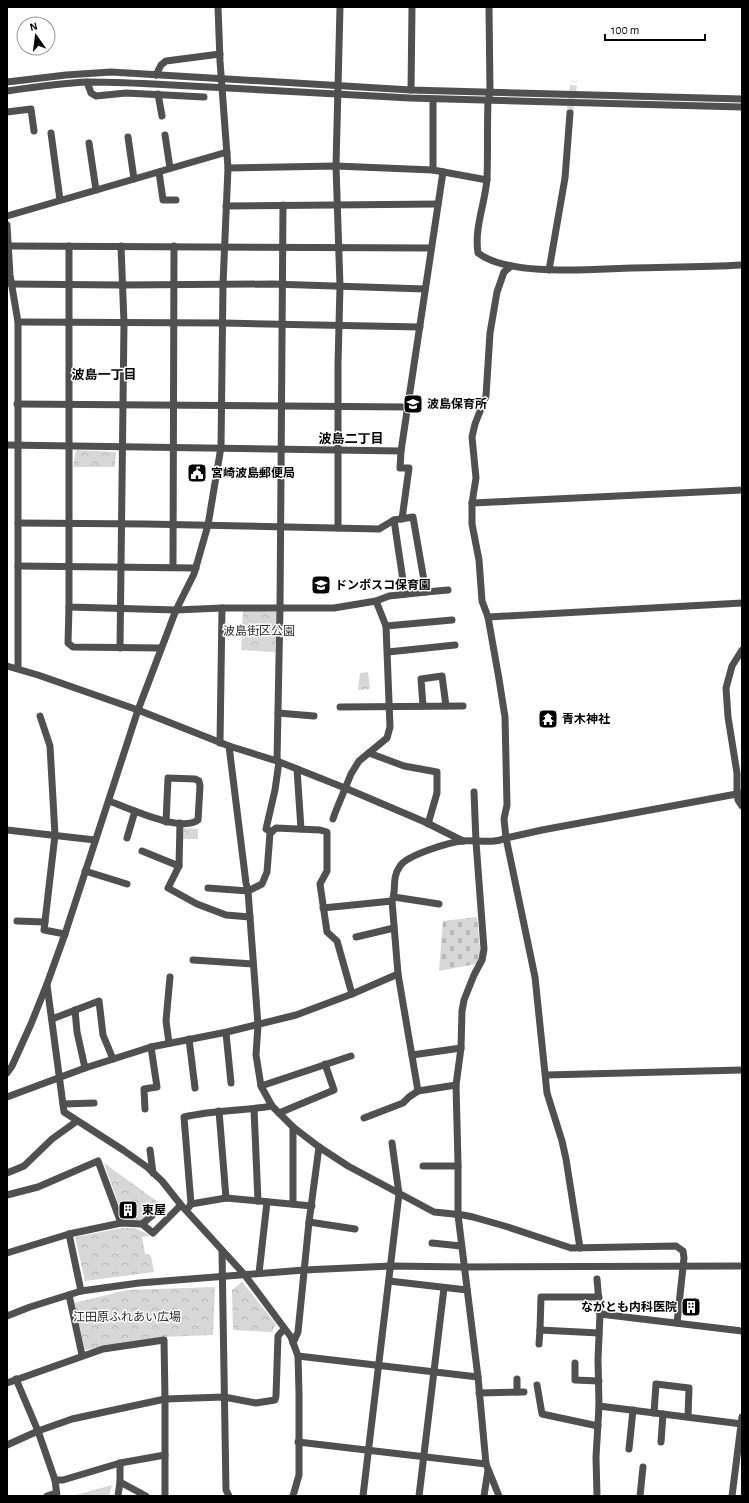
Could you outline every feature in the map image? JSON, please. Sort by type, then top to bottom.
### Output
[{"type":"street","points":[[7,1073],[32,1024],[47,984],[86,872],[138,710],[176,610],[196,568],[208,525],[222,447],[223,284],[228,168],[223,88],[221,79],[218,7]]},
{"type":"street","points":[[338,528],[338,325],[340,286],[336,166],[340,7]]},
{"type":"street","points":[[411,90],[412,7]]},
{"type":"street","points":[[489,7],[490,92],[488,101],[487,180],[479,227],[477,245],[478,253],[485,258],[511,266],[549,270],[742,265]]},
{"type":"street","points":[[156,75],[161,65],[166,61],[220,54]]},
{"type":"street","points":[[7,82],[66,75],[111,72],[411,90],[742,99]]},
{"type":"street","points":[[88,82],[91,93],[96,96],[126,93],[204,97]]},
{"type":"street","points":[[7,91],[88,82],[153,84],[433,99],[742,107]]},
{"type":"street","points":[[158,94],[162,116]]},
{"type":"street","points":[[433,99],[433,170]]},
{"type":"street","points":[[7,112],[31,109],[34,132]]},
{"type":"street","points":[[549,270],[565,178],[570,113]]},
{"type":"street","points":[[51,133],[60,200]]},
{"type":"street","points":[[166,135],[170,168]]},
{"type":"street","points":[[128,137],[134,178]]},
{"type":"street","points":[[89,143],[96,190]]},
{"type":"street","points":[[7,216],[227,152]]},
{"type":"street","points":[[228,168],[336,166],[433,170],[487,180]]},
{"type":"street","points":[[159,172],[163,200],[176,200]]},
{"type":"street","points":[[402,519],[409,468],[400,468],[406,407],[420,327],[443,172]]},
{"type":"street","points":[[226,206],[438,204]]},
{"type":"street","points":[[272,832],[266,829],[275,790],[278,761],[283,205]]},
{"type":"street","points":[[7,225],[11,284],[18,322],[18,668]]},
{"type":"street","points":[[9,246],[431,248]]},
{"type":"street","points":[[69,246],[68,643],[73,647],[162,648]]},
{"type":"street","points":[[120,648],[124,323],[121,246]]},
{"type":"street","points":[[173,567],[174,246]]},
{"type":"street","points":[[511,266],[504,272],[497,292],[490,333],[486,396],[475,424],[472,437],[476,478],[472,503],[472,524],[479,560],[482,601],[488,617],[500,679],[506,731],[507,805],[504,819],[506,838],[535,978],[547,1093],[562,1140],[580,1248]]},
{"type":"street","points":[[11,284],[223,284],[425,289]]},
{"type":"street","points":[[18,322],[223,323],[420,327]]},
{"type":"street","points":[[17,404],[406,407]]},
{"type":"street","points":[[7,445],[222,447],[401,451]]},
{"type":"street","points":[[472,503],[742,490]]},
{"type":"street","points":[[18,523],[173,524],[379,529],[394,520],[413,517],[426,592]]},
{"type":"street","points":[[394,520],[405,594]]},
{"type":"street","points":[[18,566],[196,568]]},
{"type":"street","points":[[69,608],[176,610],[222,608],[334,608],[376,601],[389,596],[448,590]]},
{"type":"street","points":[[333,819],[334,813],[351,774],[359,761],[387,738],[390,727],[386,626],[376,601]]},
{"type":"street","points":[[488,617],[742,603]]},
{"type":"street","points":[[220,743],[222,608]]},
{"type":"street","points":[[386,626],[452,620]]},
{"type":"street","points":[[388,652],[455,645]]},
{"type":"street","points":[[742,650],[732,666],[726,688],[728,717],[738,758],[737,773],[742,806]]},
{"type":"street","points":[[7,666],[18,668],[138,710],[220,743],[297,768],[428,824],[463,841]]},
{"type":"street","points":[[423,706],[421,679],[442,676],[446,706]]},
{"type":"street","points":[[340,707],[463,706]]},
{"type":"street","points":[[278,713],[314,716]]},
{"type":"street","points":[[40,716],[50,746],[55,835],[44,930],[65,934]]},
{"type":"street","points":[[229,746],[248,891],[258,1025],[256,1055],[261,1086],[272,1106],[293,1127],[319,1147],[348,1166],[434,1212],[458,1215],[508,1227],[571,1248],[676,1246],[683,1251],[684,1266],[677,1323]]},
{"type":"street","points":[[369,753],[404,766],[437,772],[437,793],[428,824]]},
{"type":"street","points":[[297,768],[301,829]]},
{"type":"street","points":[[109,801],[166,822],[194,824],[198,820],[199,781],[195,779],[168,778],[166,822]]},
{"type":"street","points":[[474,792],[484,949],[482,960],[474,974],[464,1000],[462,1011],[461,1048],[456,1085],[458,1215],[478,1377],[487,1467],[484,1496]]},
{"type":"street","points":[[418,1091],[398,974],[394,928],[393,881],[401,864],[439,845],[463,841],[476,842],[502,840],[542,830],[739,794]]},
{"type":"street","points":[[127,838],[135,811]]},
{"type":"street","points":[[180,823],[179,866],[168,888],[198,904],[226,915],[250,917]]},
{"type":"street","points":[[208,888],[248,891],[262,884],[266,872],[270,834],[276,828],[320,830],[327,832],[327,871],[320,884],[323,908],[327,932],[336,941],[352,994]]},
{"type":"street","points":[[7,830],[96,840]]},
{"type":"street","points":[[142,851],[179,866]]},
{"type":"street","points":[[86,872],[127,884]]},
{"type":"street","points":[[323,908],[393,899],[439,904]]},
{"type":"street","points":[[17,921],[45,922]]},
{"type":"street","points":[[356,937],[394,928]]},
{"type":"street","points":[[193,960],[253,964]]},
{"type":"street","points":[[7,1096],[85,1068],[151,1047],[258,1025],[296,1015],[352,994],[398,974]]},
{"type":"street","points":[[169,1043],[166,1022],[170,977]]},
{"type":"street","points":[[47,984],[64,1112],[123,1150],[153,1173],[222,1252],[244,1274],[294,1342],[298,1356],[299,1475],[293,1496]]},
{"type":"street","points":[[52,1020],[99,1002],[103,1034],[113,1059]]},
{"type":"street","points":[[76,1010],[77,1032],[85,1068]]},
{"type":"street","points":[[226,1032],[231,1083]]},
{"type":"street","points":[[189,1039],[195,1088]]},
{"type":"street","points":[[145,1109],[144,1089],[157,1087],[151,1047]]},
{"type":"street","points":[[412,1055],[461,1048]]},
{"type":"street","points":[[261,1086],[351,1056]]},
{"type":"street","points":[[279,1113],[334,1090],[325,1064]]},
{"type":"street","points":[[546,1075],[742,1070]]},
{"type":"street","points":[[364,1118],[402,1103],[409,1096],[418,1091],[456,1085]]},
{"type":"street","points":[[63,1104],[94,1103]]},
{"type":"street","points":[[191,1204],[184,1117],[219,1111],[254,1109],[272,1106]]},
{"type":"street","points":[[254,1109],[258,1201]]},
{"type":"street","points":[[219,1111],[226,1198]]},
{"type":"street","points":[[7,1173],[24,1166],[52,1139],[77,1121]]},
{"type":"street","points":[[293,1127],[293,1204]]},
{"type":"street","points":[[363,1496],[399,1194],[392,1143]]},
{"type":"street","points":[[294,1342],[298,1332],[309,1222],[319,1147]]},
{"type":"street","points":[[150,1150],[153,1173]]},
{"type":"street","points":[[7,1195],[38,1187],[98,1161],[121,1223]]},
{"type":"street","points":[[423,1166],[458,1166]]},
{"type":"street","points":[[186,1210],[191,1204],[226,1198],[312,1206]]},
{"type":"street","points":[[259,1273],[266,1202]]},
{"type":"street","points":[[7,1253],[69,1234],[121,1223],[142,1224],[154,1233],[180,1205]]},
{"type":"street","points":[[142,1224],[155,1212],[158,1206]]},
{"type":"street","points":[[309,1222],[355,1229]]},
{"type":"street","points":[[69,1234],[81,1291]]},
{"type":"street","points":[[432,1243],[461,1246]]},
{"type":"street","points":[[222,1252],[227,1493]]},
{"type":"street","points":[[7,1316],[81,1291],[139,1283],[244,1274],[391,1266],[742,1266]]},
{"type":"street","points":[[597,1279],[600,1314],[599,1406],[596,1457],[597,1496]]},
{"type":"street","points":[[389,1281],[467,1290]]},
{"type":"street","points":[[419,1496],[444,1288]]},
{"type":"street","points":[[69,1295],[82,1355]]},
{"type":"street","points":[[539,1344],[541,1297],[599,1297]]},
{"type":"street","points":[[600,1314],[742,1331]]},
{"type":"street","points":[[7,1445],[38,1431],[72,1420],[165,1399],[224,1397],[256,1403],[275,1400],[278,1336],[284,1328]]},
{"type":"street","points":[[540,1330],[599,1333]]},
{"type":"street","points":[[7,1383],[82,1355],[103,1349],[164,1340],[165,1496]]},
{"type":"street","points":[[298,1356],[478,1377]]},
{"type":"street","points":[[575,1363],[574,1380],[599,1381]]},
{"type":"street","points":[[479,1394],[520,1392],[517,1378]]},
{"type":"street","points":[[16,1379],[38,1431],[54,1480],[56,1495],[47,1496]]},
{"type":"street","points":[[654,1413],[656,1384],[676,1386],[689,1388],[688,1417]]},
{"type":"street","points":[[537,1385],[542,1414],[598,1426]]},
{"type":"street","points":[[599,1406],[742,1422],[732,1496]]},
{"type":"street","points":[[629,1449],[633,1410]]},
{"type":"street","points":[[661,1442],[663,1414]]},
{"type":"street","points":[[298,1442],[424,1457],[487,1467]]},
{"type":"street","points":[[54,1480],[63,1480],[120,1463],[165,1455]]},
{"type":"street","points":[[118,1496],[120,1463]]},
{"type":"street","points":[[487,1467],[499,1496]]},
{"type":"street","points":[[640,1496],[643,1467]]},
{"type":"street","points":[[120,1482],[146,1496]]},
{"type":"green space","points":[[76,450],[116,452],[115,467],[73,467]]},
{"type":"green space","name":"波島街区公園","points":[[243,610],[277,612],[275,652],[241,650]]},
{"type":"green space","points":[[368,672],[370,689],[358,690],[360,673]]},
{"type":"green space","points":[[184,828],[198,829],[198,839],[183,839]]},
{"type":"green space","points":[[477,917],[481,959],[476,964],[439,971],[443,921]]},
{"type":"green space","points":[[104,1163],[158,1202],[141,1220],[124,1220]]},
{"type":"green space","name":"江田原ふれあい広場","points":[[122,1228],[134,1228],[148,1234],[149,1236],[142,1237],[145,1254],[149,1254],[151,1256],[154,1272],[85,1281],[75,1237]]},
{"type":"green space","points":[[242,1282],[276,1324],[272,1332],[233,1330],[232,1290]]},
{"type":"green space","name":"江田原ふれあい広場","points":[[215,1287],[213,1335],[162,1337],[85,1350],[74,1303],[127,1290]]},
{"type":"green space","points":[[112,1485],[109,1496],[72,1496]]},
{"type":"tunnel","points":[[570,113],[574,81]]},
{"type":"place","name":"波島保育所","points":[[413,404]]},
{"type":"place","name":"宮崎波島郵便局","points":[[197,473]]},
{"type":"place","name":"ドンボスコ保育園","points":[[321,585]]},
{"type":"place","name":"青木神社","points":[[548,719]]},
{"type":"place","name":"東屋","points":[[128,1210]]},
{"type":"place","name":"ながとも内科医院","points":[[691,1307]]},
{"type":"district","name":"波島一丁目","points":[[104,375]]},
{"type":"district","name":"波島二丁目","points":[[351,439]]}]
